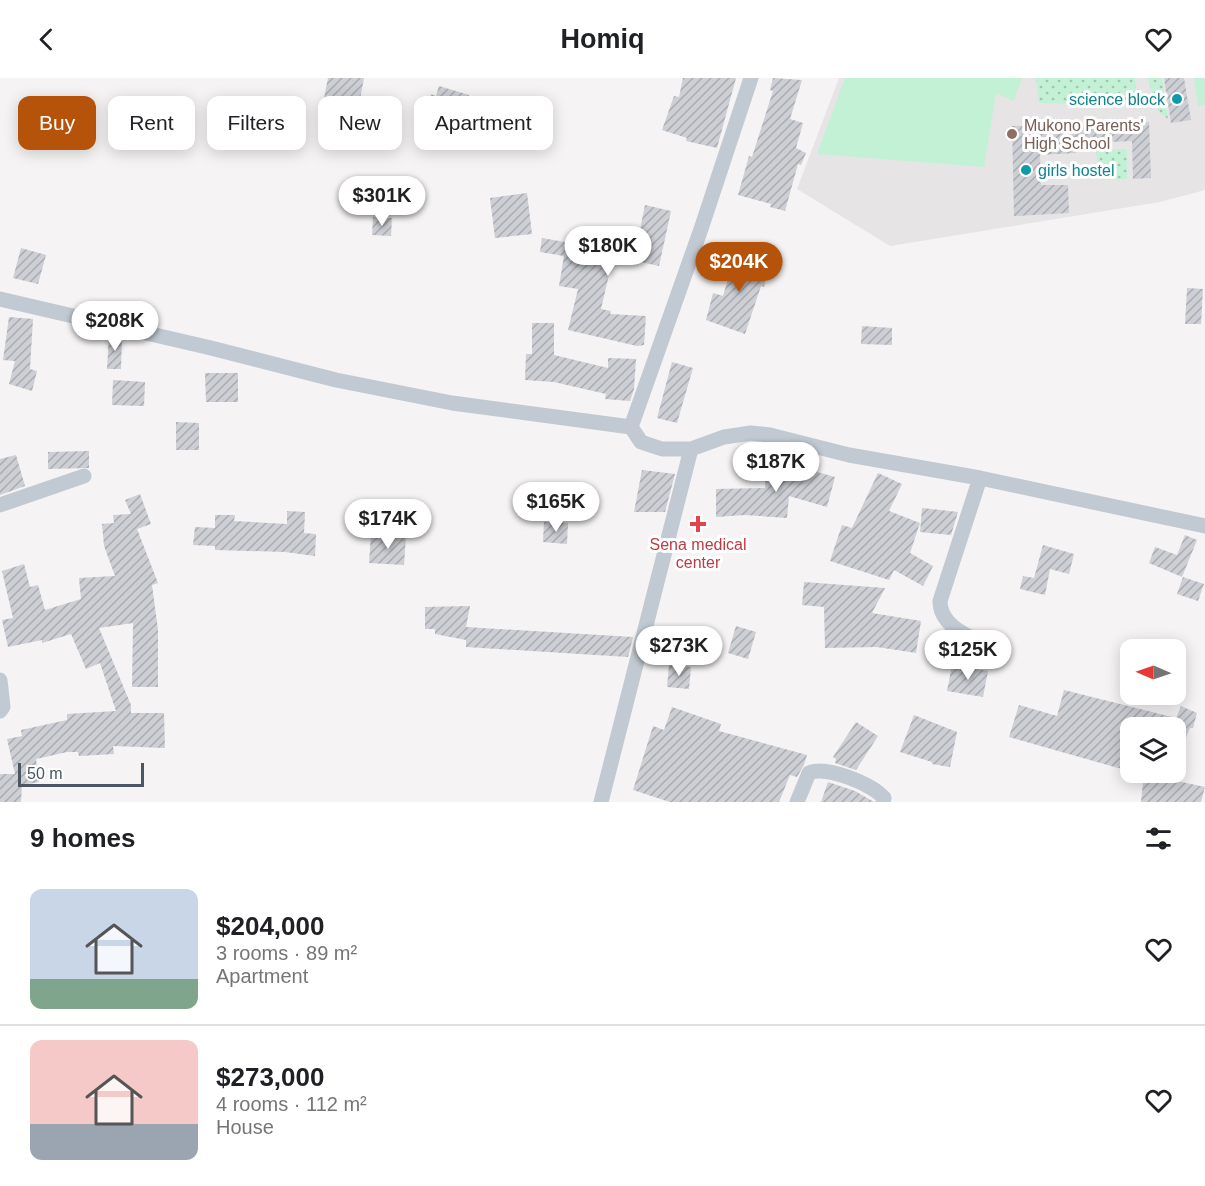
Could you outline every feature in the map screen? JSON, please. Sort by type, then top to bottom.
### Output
[{"type":"street","points":[[631,428],[751,78]]},
{"type":"street","points":[[0,299],[211,348],[336,380],[452,404],[631,428],[641,442],[662,449],[691,449],[724,437],[751,433],[770,435],[849,455],[980,478],[1205,526]]},
{"type":"street","points":[[601,802],[691,449]]},
{"type":"street","points":[[0,505],[84,476]]},
{"type":"street","points":[[980,478],[940,601],[940,610],[943,619],[993,649]]},
{"type":"street","points":[[0,680],[3,707],[0,711]]},
{"type":"street","points":[[797,802],[809,773],[825,769],[877,791],[884,798],[883,802]]},
{"type":"shaded area","name":"Mukono Parents' High School","points":[[839,78],[1205,78],[1205,190],[1160,202],[890,246],[797,189]]},
{"type":"green space","points":[[845,78],[1022,78],[1014,101],[996,93],[984,167],[817,154]]},
{"type":"green space","points":[[1036,78],[1135,78],[1138,105],[1039,103]]},
{"type":"green space","points":[[1147,78],[1162,78],[1168,119],[1159,112]]},
{"type":"green space","points":[[1194,78],[1205,78],[1205,105],[1198,106]]},
{"type":"green space","points":[[1096,149],[1127,149],[1127,179],[1099,180]]},
{"type":"building","points":[[328,78],[364,78],[361,96],[324,96]]},
{"type":"building","points":[[683,78],[736,78],[717,148],[686,141],[687,138],[662,130],[674,96],[679,97]]},
{"type":"building","points":[[773,78],[802,80],[790,119],[803,123],[796,148],[806,153],[801,165],[798,164],[785,211],[770,207],[771,204],[738,195],[749,156],[752,157],[773,91],[770,90]]},
{"type":"building","name":"science block","points":[[1164,78],[1184,78],[1191,120],[1171,123]]},
{"type":"building","points":[[439,86],[469,95],[469,96],[436,96]]},
{"type":"building","name":"girls hostel","points":[[1149,122],[1151,178],[1133,179],[1132,141],[1086,143],[1086,145],[1077,146],[1076,153],[1040,155],[1041,185],[1068,185],[1069,213],[1014,216],[1012,126]]},
{"type":"building","points":[[527,193],[532,234],[495,238],[490,198]]},
{"type":"building","points":[[645,205],[671,211],[659,266],[617,257],[617,262],[612,262],[601,309],[611,311],[610,314],[646,316],[644,345],[637,346],[568,330],[578,289],[559,286],[564,256],[540,252],[542,238],[588,246],[589,238],[637,244]]},
{"type":"building","points":[[373,217],[392,218],[391,236],[372,235]]},
{"type":"building","points":[[21,248],[46,255],[38,284],[13,278]]},
{"type":"building","points":[[746,253],[770,260],[764,287],[761,286],[745,334],[706,320],[713,293],[723,296],[735,255],[745,258]]},
{"type":"building","points":[[1187,288],[1203,289],[1201,324],[1185,324]]},
{"type":"building","points":[[9,317],[33,319],[30,369],[37,371],[32,391],[9,384],[15,361],[3,360]]},
{"type":"building","points":[[532,323],[554,323],[554,355],[608,368],[608,358],[636,359],[634,389],[630,401],[605,399],[606,394],[554,382],[525,380],[526,354],[532,354]]},
{"type":"building","points":[[862,326],[892,328],[892,345],[861,344]]},
{"type":"building","points":[[109,334],[122,337],[121,369],[107,369]]},
{"type":"building","points":[[672,362],[693,368],[677,423],[657,418]]},
{"type":"building","points":[[205,373],[238,373],[238,402],[206,402]]},
{"type":"building","points":[[113,380],[145,382],[144,406],[112,405]]},
{"type":"building","points":[[176,422],[199,423],[199,450],[176,450]]},
{"type":"building","points":[[89,451],[89,468],[48,469],[48,452]]},
{"type":"building","points":[[16,455],[25,486],[0,495],[0,459]]},
{"type":"building","points":[[767,464],[796,466],[835,477],[827,507],[789,496],[787,518],[745,515],[716,517],[716,489],[765,488]]},
{"type":"building","points":[[642,470],[675,474],[665,512],[634,512]]},
{"type":"building","points":[[878,473],[902,484],[889,511],[920,523],[910,553],[933,566],[923,586],[894,570],[889,580],[830,561],[842,525],[852,528]]},
{"type":"building","points":[[140,494],[151,524],[137,529],[158,583],[152,585],[158,630],[158,687],[132,687],[133,623],[99,628],[131,705],[131,713],[164,713],[165,748],[113,746],[114,754],[79,756],[78,752],[67,752],[36,759],[39,782],[22,785],[21,802],[0,802],[0,774],[15,774],[7,739],[22,736],[21,730],[67,720],[67,714],[116,711],[100,663],[86,669],[71,634],[42,643],[42,640],[8,647],[2,620],[13,618],[2,571],[24,564],[30,587],[38,585],[45,610],[81,599],[79,578],[115,576],[104,546],[102,524],[114,523],[113,515],[131,514],[125,500]]},
{"type":"building","points":[[365,500],[381,501],[379,531],[364,530]]},
{"type":"building","points":[[922,508],[958,512],[951,535],[920,532]]},
{"type":"building","points":[[287,511],[305,512],[304,533],[316,534],[315,556],[285,552],[215,550],[215,546],[193,545],[195,527],[215,528],[215,515],[235,515],[234,521],[287,524]]},
{"type":"building","points":[[544,522],[568,523],[567,544],[543,542]]},
{"type":"building","points":[[371,534],[406,536],[404,565],[369,563]]},
{"type":"building","points":[[1185,535],[1197,540],[1182,577],[1149,563],[1155,547],[1177,555]]},
{"type":"building","points":[[1043,545],[1074,554],[1069,574],[1050,569],[1045,595],[1020,589],[1023,576],[1034,578]]},
{"type":"building","points":[[1183,577],[1204,584],[1198,601],[1177,594]]},
{"type":"building","points":[[804,582],[885,588],[872,613],[921,621],[916,653],[877,647],[825,648],[824,607],[802,605]]},
{"type":"building","points":[[470,606],[466,627],[633,637],[628,657],[466,647],[466,640],[435,634],[435,629],[425,629],[425,607]]},
{"type":"building","points":[[736,626],[756,632],[748,659],[728,653]]},
{"type":"building","points":[[669,665],[691,667],[689,689],[667,687]]},
{"type":"building","points":[[952,665],[988,671],[983,697],[947,691]]},
{"type":"building","points":[[1064,690],[1172,717],[1120,717],[1120,768],[1009,737],[1019,705],[1057,716]]},
{"type":"building","points":[[1181,706],[1197,713],[1193,728],[1190,728],[1186,737],[1186,717],[1176,717]]},
{"type":"building","points":[[672,707],[721,724],[719,731],[807,755],[804,765],[797,777],[790,775],[779,802],[670,802],[633,790],[653,726],[664,730]]},
{"type":"building","points":[[914,715],[957,732],[950,767],[932,764],[932,762],[900,752]]},
{"type":"building","points":[[856,722],[878,736],[856,770],[835,763],[836,759],[833,757]]},
{"type":"building","points":[[828,782],[855,791],[874,802],[821,802]]},
{"type":"building","points":[[1143,783],[1186,783],[1205,787],[1201,802],[1141,802]]},
{"type":"place","name":"science block","points":[[1177,99]]},
{"type":"place","name":"Mukono Parents' High School","points":[[1012,134]]},
{"type":"place","name":"girls hostel","points":[[1026,170]]},
{"type":"place","name":"Sena medical center","points":[[698,524]]}]
